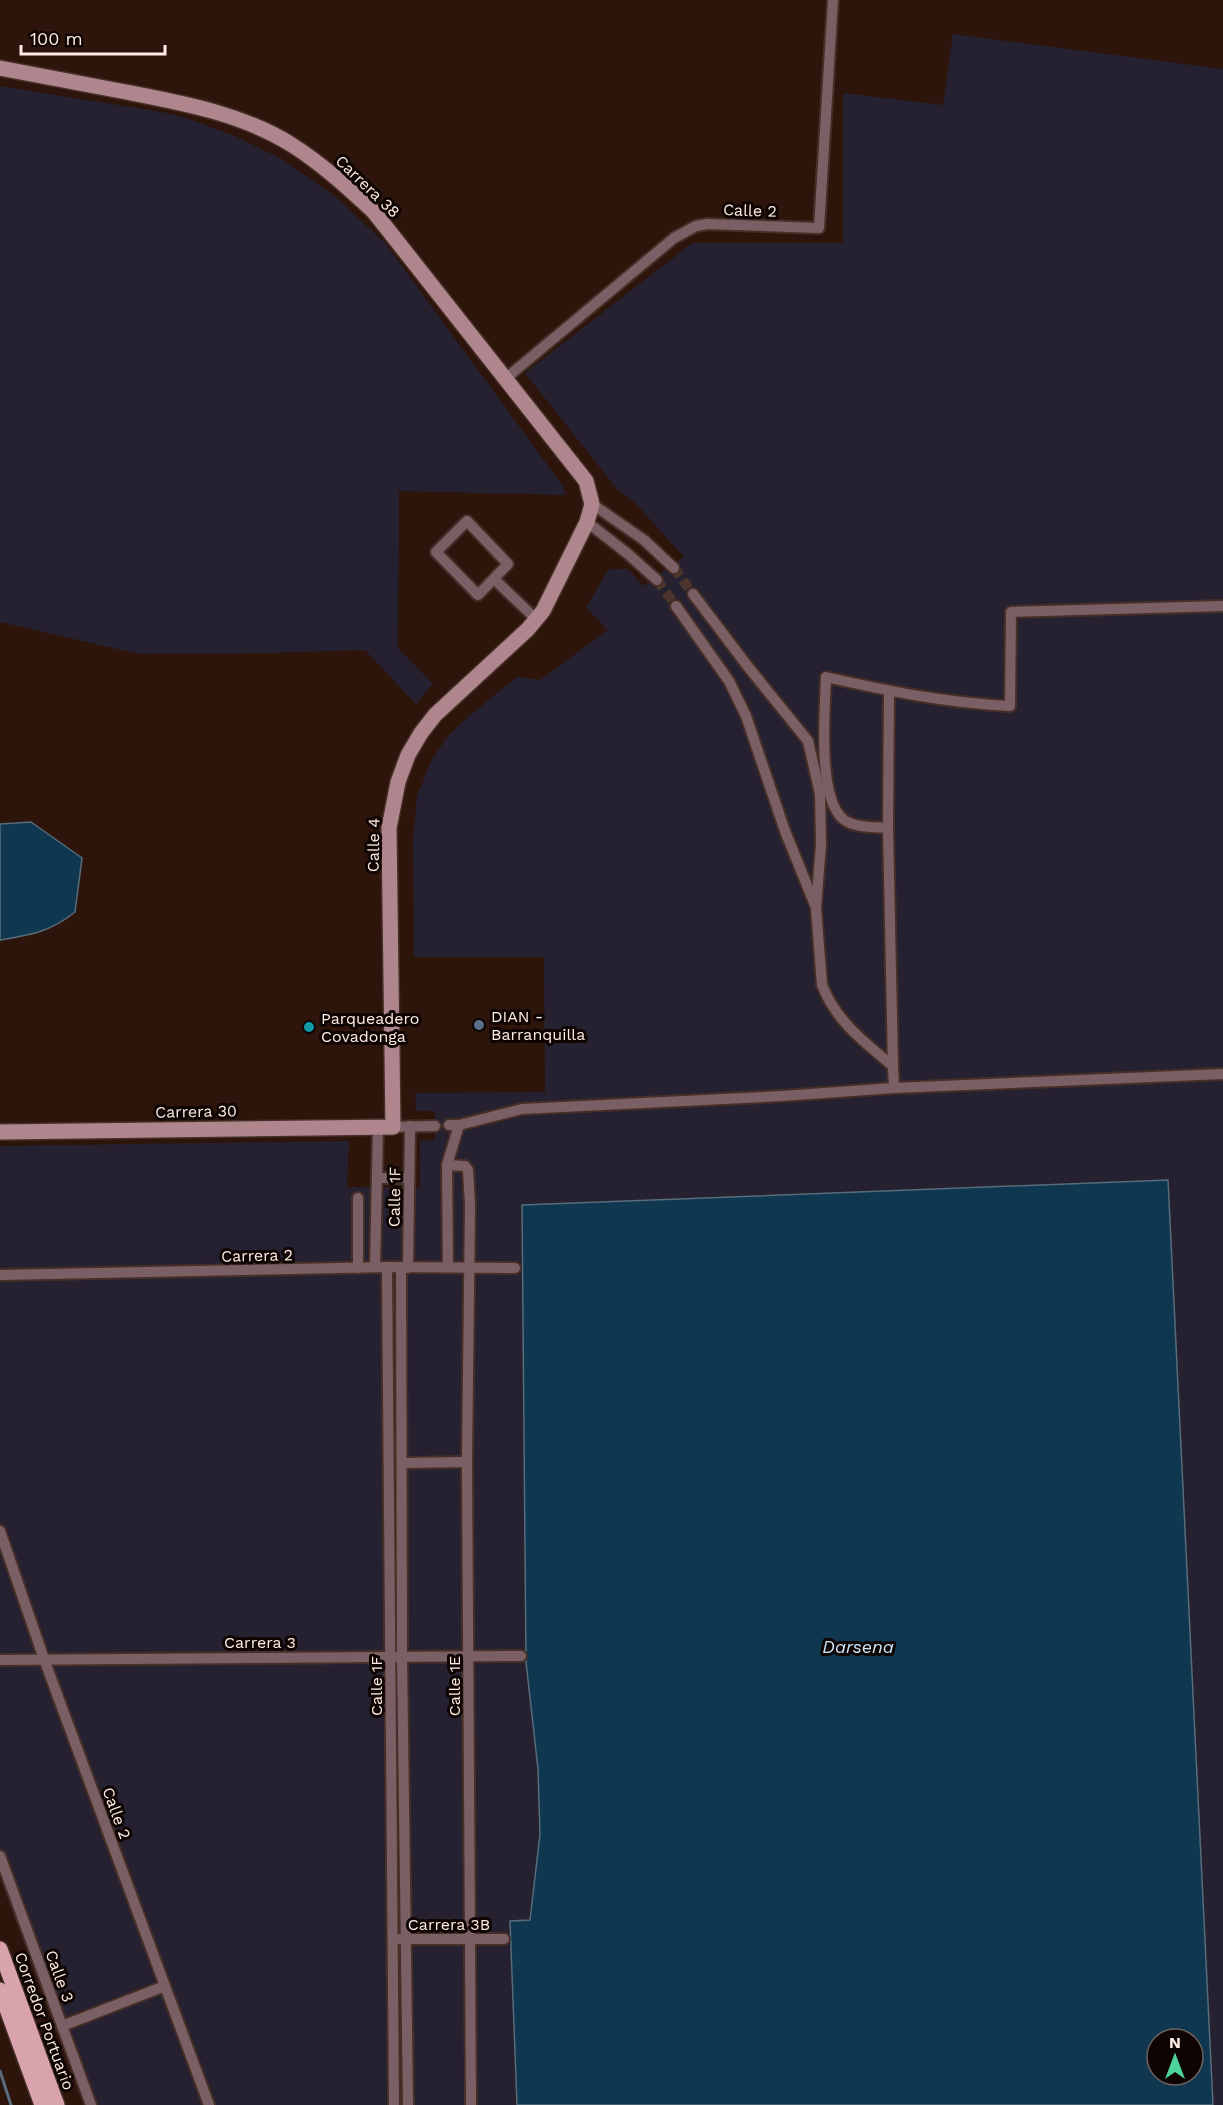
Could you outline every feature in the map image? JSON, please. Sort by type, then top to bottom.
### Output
[{"type":"main road","name":"Corredor Portuario","points":[[0,1949],[57,2105]]},
{"type":"main road","name":"Corredor Portuario","points":[[0,1990],[42,2105]]},
{"type":"street","name":"Calle 2","points":[[506,379],[685,231],[708,224],[819,228],[833,0]]},
{"type":"street","name":"Carrera 38","points":[[0,68],[180,102],[218,112],[290,144],[336,177],[374,212],[586,481],[592,504]]},
{"type":"street","name":"Calle 4","points":[[385,1127],[389,828],[398,782],[408,756],[435,715],[537,620],[587,522],[592,504]]},
{"type":"street","points":[[592,504],[644,540],[674,568]]},
{"type":"street","points":[[468,521],[508,564],[494,579],[478,595],[436,552],[468,521]]},
{"type":"street","points":[[587,522],[657,580]]},
{"type":"street","points":[[494,579],[537,620]]},
{"type":"street","points":[[693,594],[808,741],[820,794],[821,844],[816,908],[822,985],[843,1022],[859,1039],[893,1066]]},
{"type":"street","points":[[676,606],[729,681],[746,716],[785,831],[816,908]]},
{"type":"street","points":[[888,828],[854,825],[837,813],[827,777],[824,729],[826,677],[889,691],[970,704],[1010,706],[1011,612],[1223,606]]},
{"type":"street","points":[[889,691],[888,828],[894,1088]]},
{"type":"street","points":[[448,1267],[447,1165],[454,1125],[522,1109],[894,1088],[1223,1074]]},
{"type":"street","name":"Calle 1F","points":[[408,2105],[402,1656],[402,1463],[404,1268],[410,1178],[410,1126]]},
{"type":"street","points":[[385,1127],[435,1126]]},
{"type":"street","name":"Carrera 30","points":[[0,1132],[385,1127]]},
{"type":"street","name":"Calle 1F","points":[[375,1267],[378,1178],[385,1127]]},
{"type":"street","name":"Calle 1E","points":[[447,1165],[465,1166],[468,1170],[466,1462],[471,2105]]},
{"type":"street","points":[[378,1178],[410,1178]]},
{"type":"street","points":[[358,1198],[358,1268]]},
{"type":"street","name":"Carrera 2","points":[[0,1275],[375,1267],[515,1268]]},
{"type":"street","name":"Calle 1F","points":[[387,1267],[394,2105]]},
{"type":"street","points":[[402,1463],[466,1462]]},
{"type":"street","points":[[389,1485],[402,1484]]},
{"type":"street","name":"Calle 2","points":[[0,1531],[44,1659],[209,2105]]},
{"type":"street","name":"Carrera 3","points":[[0,1660],[521,1656]]},
{"type":"street","points":[[392,1847],[404,1847]]},
{"type":"street","name":"Calle 3","points":[[0,1856],[91,2105]]},
{"type":"street","name":"Carrera 3B","points":[[393,1939],[504,1939]]},
{"type":"street","points":[[62,2026],[165,1986]]},
{"type":"shaded area","points":[[953,34],[1223,69],[1223,2105],[1213,2105],[1168,1181],[522,1205],[526,1662],[538,1769],[540,1834],[530,1921],[510,1921],[516,2105],[84,2105],[0,1878],[0,1146],[349,1141],[347,1187],[420,1188],[420,1141],[435,1140],[435,1111],[416,1111],[415,1093],[545,1092],[544,957],[414,957],[413,840],[417,797],[431,761],[448,736],[469,716],[517,677],[540,680],[608,630],[586,608],[606,573],[611,569],[628,569],[643,586],[684,557],[636,504],[617,489],[525,373],[692,243],[843,243],[843,93],[943,105]]},
{"type":"shaded area","points":[[0,86],[162,112],[189,119],[235,136],[282,159],[335,196],[385,243],[563,486],[566,495],[399,491],[398,648],[433,684],[416,704],[365,650],[139,654],[0,622]]},
{"type":"water","points":[[31,822],[82,858],[75,912],[40,932],[0,940],[0,824]]},
{"type":"water","name":"Darsena","points":[[1168,1180],[1213,2105],[517,2105],[510,1921],[530,1920],[540,1834],[538,1769],[526,1662],[522,1205]]},
{"type":"waterway","points":[[0,2071],[11,2105]]},
{"type":"tunnel","points":[[674,568],[693,594]]},
{"type":"tunnel","points":[[657,580],[676,606]]},
{"type":"place","name":"DIAN - Barranquilla","points":[[479,1025]]},
{"type":"place","name":"Parqueadero Covadonga","points":[[309,1027]]}]
